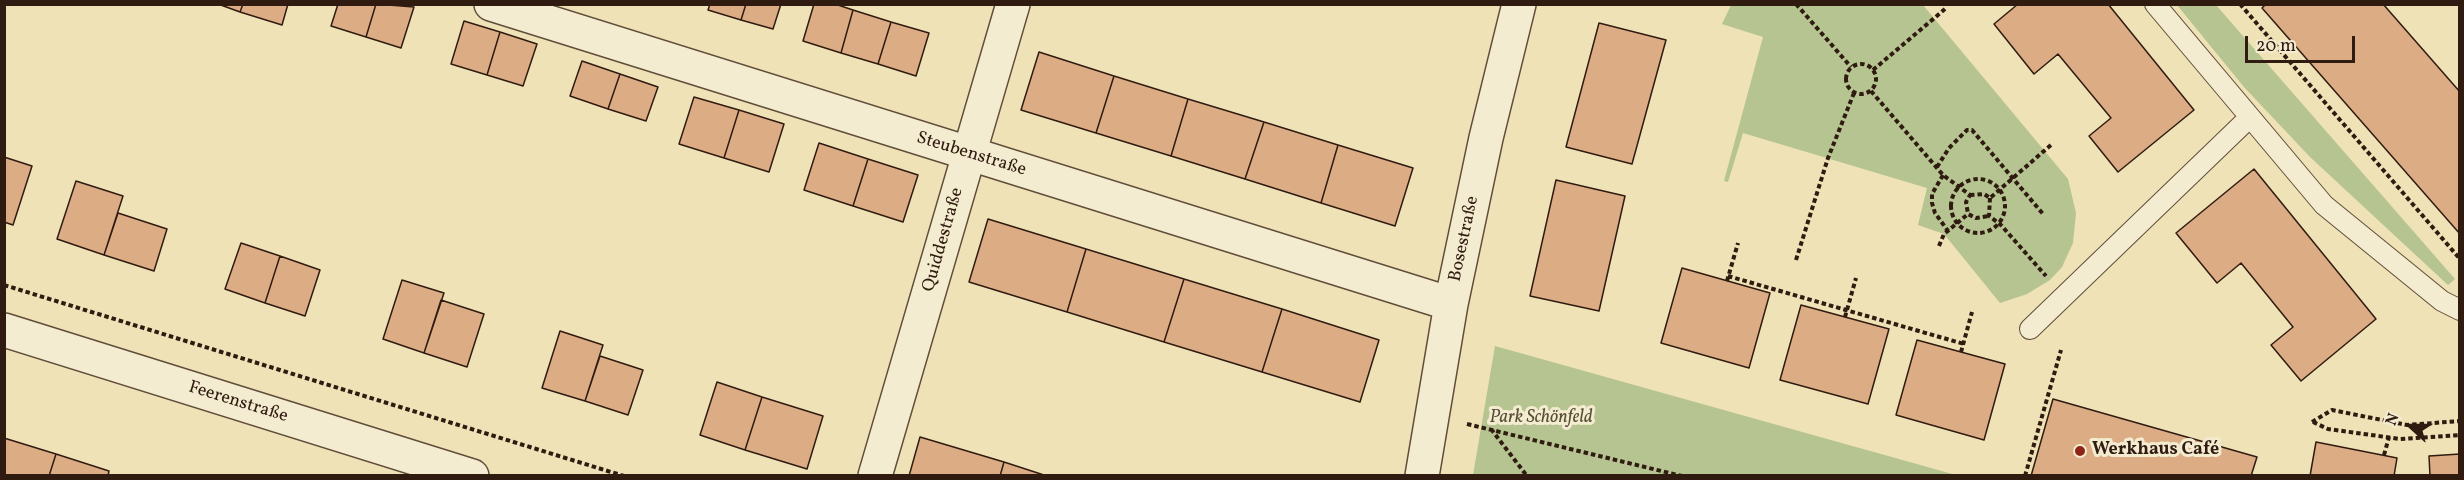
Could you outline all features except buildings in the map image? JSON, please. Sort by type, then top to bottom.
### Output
[{"type":"street","name":"Steubenstraße","points":[[490,4],[1451,304]]},
{"type":"street","name":"Quiddestraße","points":[[875,476],[1012,4]]},
{"type":"street","name":"Bosestraße","points":[[1422,476],[1451,304],[1486,138],[1519,4]]},
{"type":"street","name":"Feerenstraße","points":[[4,330],[472,476]]},
{"type":"lane","points":[[2155,4],[2249,118],[2325,205],[2442,301],[2460,310]]},
{"type":"lane","points":[[2030,329],[2249,118]]},
{"type":"path","points":[[1796,4],[1851,68]]},
{"type":"path","points":[[2240,4],[2460,260]]},
{"type":"path","points":[[1873,70],[1945,9]]},
{"type":"path","points":[[1859,64],[1873,70],[1876,76],[1870,91],[1862,94],[1854,93],[1846,85],[1846,76],[1851,68],[1859,64]]},
{"type":"path","points":[[1870,91],[1943,175],[1970,195]]},
{"type":"path","points":[[1796,260],[1828,158],[1854,93]]},
{"type":"path","points":[[1937,167],[1949,148],[1967,130],[1972,130],[2043,214]]},
{"type":"path","points":[[1989,216],[1990,198],[2052,144]]},
{"type":"path","points":[[1943,175],[1932,194],[1932,203],[1935,213],[1948,231]]},
{"type":"path","points":[[1972,178],[1988,180],[1999,188],[2004,199],[2000,224],[1983,233],[1969,232],[1958,224],[1951,210],[1952,196],[1959,186],[1972,178]]},
{"type":"path","points":[[1968,214],[1966,202],[1970,195],[1976,192],[1990,198]]},
{"type":"path","points":[[1939,246],[1944,234],[1968,214]]},
{"type":"path","points":[[1968,214],[1976,218],[1989,216],[2000,224],[2050,280]]},
{"type":"path","points":[[1738,243],[1728,278],[1964,344]]},
{"type":"path","points":[[1845,317],[1856,278]]},
{"type":"path","points":[[4,285],[624,476]]},
{"type":"path","points":[[1961,352],[1972,312]]},
{"type":"path","points":[[2025,476],[2061,350]]},
{"type":"path","points":[[2460,421],[2407,425],[2332,410],[2312,422],[2328,429],[2400,440],[2460,435]]},
{"type":"path","points":[[1527,476],[1490,428],[1682,476]]},
{"type":"path","points":[[2384,455],[2389,437]]},
{"type":"green space","points":[[1731,5],[1923,5],[2068,179],[2076,213],[2073,243],[2062,267],[2050,280],[2027,294],[2000,303],[1944,234],[1918,225],[1927,188],[1743,133],[1728,182],[1724,181],[1763,37],[1722,24]]},
{"type":"green space","points":[[2177,5],[2216,5],[2455,279],[2448,285],[2310,157],[2244,87]]},
{"type":"green space","name":"Park Schönfeld","points":[[1495,346],[1956,475],[1473,475]]},
{"type":"place","name":"Werkhaus Café","points":[[2080,451]]}]
